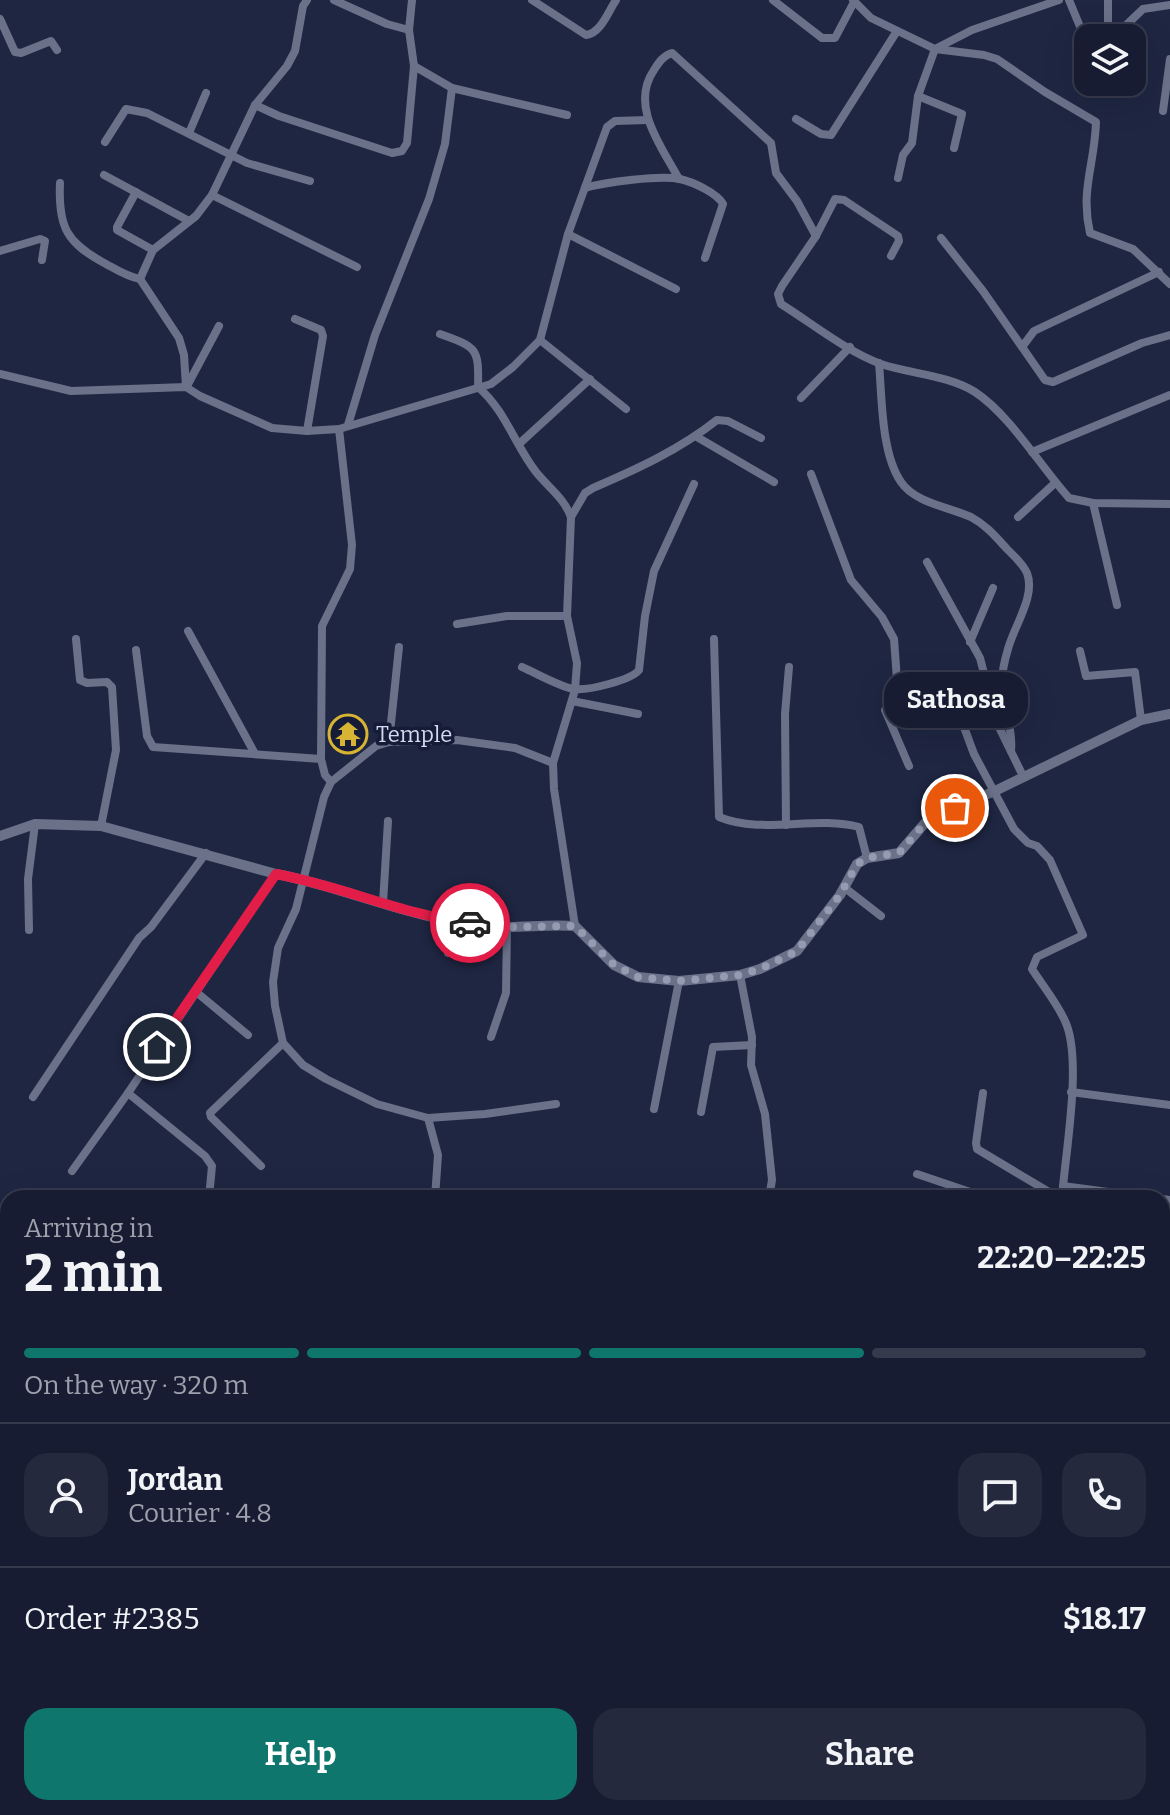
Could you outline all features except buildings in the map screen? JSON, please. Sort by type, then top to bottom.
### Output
[{"type":"street","points":[[140,279],[153,250],[200,212],[212,195],[255,105],[287,66],[295,51],[303,6],[307,0]]},
{"type":"street","points":[[334,0],[387,24],[409,30]]},
{"type":"street","points":[[255,105],[279,116],[392,153],[402,151],[407,143],[414,66],[409,30],[412,0]]},
{"type":"street","points":[[532,0],[586,35],[592,35],[616,0]]},
{"type":"street","points":[[773,0],[822,38],[830,40],[835,38],[853,1],[871,18],[935,49],[997,59],[1096,122],[1096,141],[1086,186],[1085,212],[1090,233],[1133,249],[1170,284]]},
{"type":"street","points":[[898,178],[903,155],[912,143],[918,96],[935,49],[972,30],[1059,0]]},
{"type":"street","points":[[1069,0],[1079,24]]},
{"type":"street","points":[[1108,0],[1109,24]]},
{"type":"street","points":[[1127,24],[1143,9],[1170,5]]},
{"type":"street","points":[[0,19],[15,52],[21,53],[51,41],[57,50]]},
{"type":"street","points":[[796,119],[821,134],[831,135],[897,31]]},
{"type":"street","points":[[679,179],[647,120],[646,87],[665,55],[672,53],[771,143],[776,173],[797,201],[816,236]]},
{"type":"street","points":[[1163,111],[1170,59]]},
{"type":"street","points":[[414,66],[452,88],[567,115]]},
{"type":"street","points":[[331,782],[325,775],[321,759],[322,626],[350,569],[352,545],[343,427],[375,335],[429,199],[445,144],[452,88]]},
{"type":"street","points":[[189,133],[206,93]]},
{"type":"street","points":[[918,96],[962,114],[954,148]]},
{"type":"street","points":[[105,142],[126,109],[131,108],[247,163],[310,181]]},
{"type":"street","points":[[0,374],[71,391],[186,387],[272,428],[307,431],[343,427],[491,384],[540,340],[568,234],[611,122],[647,120]]},
{"type":"street","points":[[104,175],[189,221]]},
{"type":"street","points":[[585,188],[607,181],[679,179],[718,196],[723,204],[705,258]]},
{"type":"street","points":[[60,183],[65,229],[71,240],[81,250],[140,279],[179,338],[184,355],[186,387]]},
{"type":"street","points":[[136,192],[117,230],[153,250]]},
{"type":"street","points":[[212,195],[357,267]]},
{"type":"street","points":[[891,256],[899,241],[898,236],[839,198],[832,202],[816,236],[782,286],[781,304],[879,363],[974,391],[989,403],[1069,498],[1093,503],[1170,504]]},
{"type":"street","points":[[568,234],[676,289]]},
{"type":"street","points":[[941,238],[983,291],[1045,380],[1053,382],[1142,343],[1170,335]]},
{"type":"street","points":[[0,251],[40,239],[46,245],[42,260]]},
{"type":"street","points":[[1022,347],[1034,331],[1159,272]]},
{"type":"street","points":[[1170,277],[1170,284]]},
{"type":"street","points":[[295,319],[321,330],[323,336],[307,431]]},
{"type":"street","points":[[186,387],[219,326]]},
{"type":"street","points":[[440,334],[469,344],[475,350],[479,358],[478,387]]},
{"type":"street","points":[[540,340],[626,409]]},
{"type":"street","points":[[801,398],[850,347]]},
{"type":"street","points":[[879,363],[885,432],[894,469],[901,483],[911,493],[972,518],[988,529],[1028,575],[1029,592],[1008,648],[1002,677],[1002,693],[1013,734],[1011,751]]},
{"type":"street","points":[[519,444],[590,379]]},
{"type":"street","points":[[478,387],[490,397],[535,471],[566,504],[571,517],[567,616],[577,663],[575,690],[553,763],[554,789],[575,926],[614,965],[638,977],[679,981],[740,975],[797,951],[845,888],[857,864],[867,858],[899,853],[935,816],[995,791],[1141,720],[1170,714]]},
{"type":"street","points":[[1032,452],[1170,395]]},
{"type":"street","points":[[571,517],[585,493],[649,464],[697,437],[717,420],[728,421],[761,438]]},
{"type":"street","points":[[697,437],[774,482]]},
{"type":"street","points":[[811,474],[851,580],[882,617],[894,639],[901,696]]},
{"type":"street","points":[[1018,517],[1055,483]]},
{"type":"street","points":[[522,667],[575,690],[627,680],[639,670],[654,571],[694,484]]},
{"type":"street","points":[[1093,503],[1117,605]]},
{"type":"street","points":[[927,562],[980,658],[997,723],[1023,776]]},
{"type":"street","points":[[970,642],[993,588]]},
{"type":"street","points":[[457,624],[507,616],[567,616]]},
{"type":"street","points":[[188,631],[254,752]]},
{"type":"street","points":[[76,639],[80,680],[87,683],[107,682],[112,687],[116,750],[101,826]]},
{"type":"street","points":[[714,639],[719,817],[731,822],[786,825],[844,823],[859,827],[867,858]]},
{"type":"street","points":[[389,742],[399,647]]},
{"type":"street","points":[[136,650],[147,736],[153,747],[321,759]]},
{"type":"street","points":[[1080,651],[1086,676],[1135,672],[1141,720]]},
{"type":"street","points":[[786,825],[785,714],[789,667]]},
{"type":"street","points":[[909,766],[885,710],[901,696],[925,688],[947,688],[974,754],[1014,829],[1050,860],[1083,935],[1037,957],[1032,969],[1065,1021],[1072,1043],[1063,1190]]},
{"type":"street","points":[[572,701],[638,714]]},
{"type":"street","points":[[553,763],[515,748],[457,740],[389,742],[376,746],[331,782],[324,797],[296,909],[278,948],[273,982],[283,1043],[303,1065],[377,1104],[428,1118],[556,1104]]},
{"type":"street","points":[[383,903],[388,821]]},
{"type":"street","points":[[29,930],[28,879],[35,824]]},
{"type":"street","points":[[0,836],[35,824],[101,826],[453,921],[507,927],[575,926]]},
{"type":"street","points":[[33,1097],[139,938],[151,927],[206,853]]},
{"type":"street","points":[[72,1171],[276,874]]},
{"type":"street","points":[[845,888],[881,916]]},
{"type":"street","points":[[448,953],[453,921]]},
{"type":"street","points":[[491,1037],[506,993],[507,927]]},
{"type":"street","points":[[740,975],[752,1045],[751,1065],[766,1127],[770,1190]]},
{"type":"street","points":[[654,1109],[679,981]]},
{"type":"street","points":[[195,991],[248,1035]]},
{"type":"street","points":[[261,1166],[210,1113],[283,1043]]},
{"type":"street","points":[[701,1112],[713,1047],[752,1045]]},
{"type":"street","points":[[1071,1092],[1170,1105]]},
{"type":"street","points":[[128,1093],[205,1156],[212,1166],[211,1190]]},
{"type":"street","points":[[983,1093],[977,1149],[1046,1190]]},
{"type":"street","points":[[428,1118],[438,1155],[436,1190]]},
{"type":"street","points":[[917,1174],[964,1190]]},
{"type":"street","points":[[1063,1186],[1093,1190]]},
{"type":"way so far","points":[[470,923],[507,927],[575,926],[614,965],[638,977],[679,981],[740,975],[797,951],[840,895],[857,864],[867,858],[899,853],[925,823],[955,808]]},
{"type":"place","name":"Temple","points":[[348,734]]},
{"type":"place","name":"Sathosa","points":[[955,808]]},
{"type":"route","points":[[157,1047],[276,874],[305,879],[407,911],[470,923]]}]
